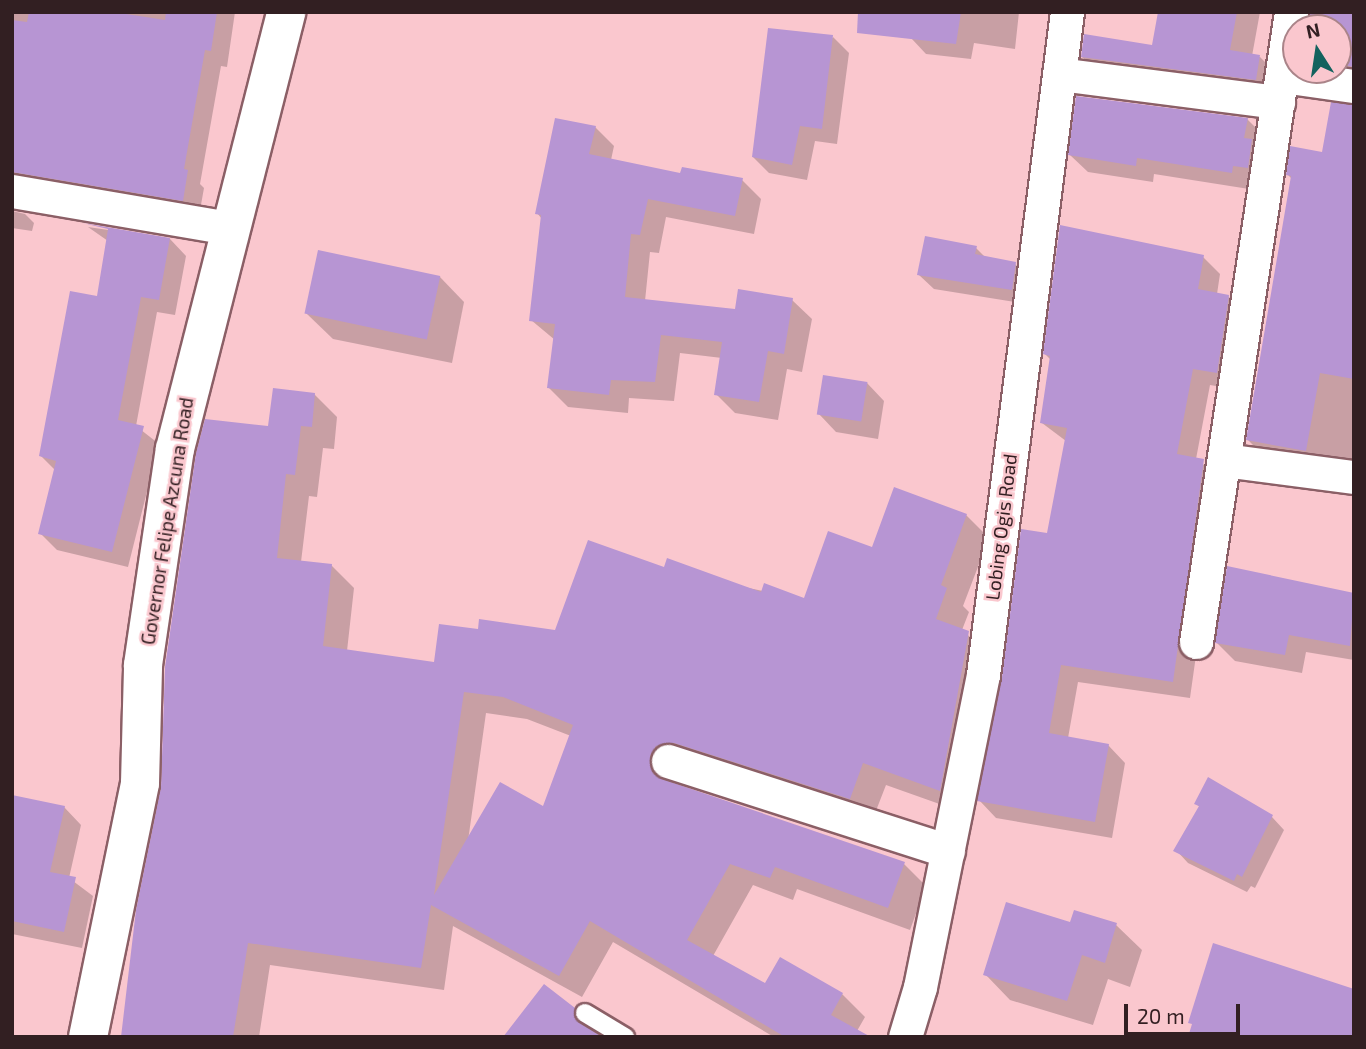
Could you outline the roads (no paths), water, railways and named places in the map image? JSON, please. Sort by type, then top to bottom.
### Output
[{"type":"street","name":"Governor Felipe Azcuna Road","points":[[88,1037],[140,783],[143,665],[175,449],[286,12]]},
{"type":"street","name":"Lobing Ogis Road","points":[[905,1037],[948,851],[983,675],[1067,12]]},
{"type":"street","points":[[1196,642],[1292,12]]},
{"type":"street","points":[[1059,74],[1280,89],[1354,86]]},
{"type":"street","points":[[12,191],[229,228]]},
{"type":"street","points":[[1224,460],[1354,477]]},
{"type":"street","points":[[668,761],[948,851]]},
{"type":"lane","points":[[586,1013],[625,1037]]}]
